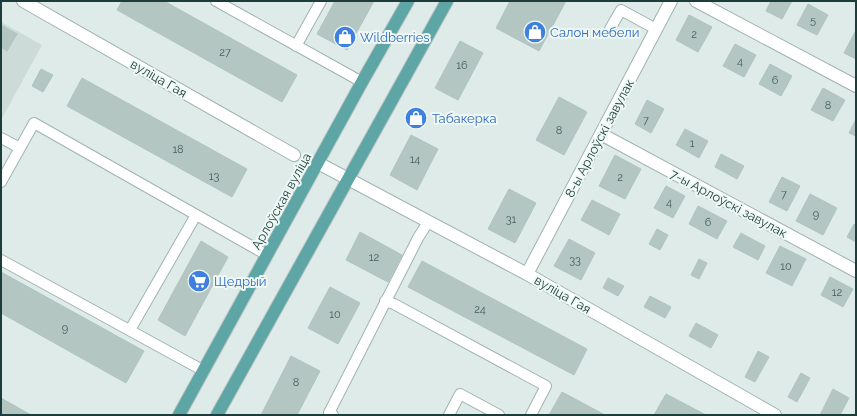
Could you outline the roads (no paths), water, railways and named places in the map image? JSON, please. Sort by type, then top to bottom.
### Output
[{"type":"main road","name":"Арлоўская вуліца","points":[[179,415],[408,1]]},
{"type":"main road","points":[[217,415],[447,1]]},
{"type":"street","name":"вуліца Гая","points":[[23,1],[294,155]]},
{"type":"street","name":"8-ы Арлоўскі завулак","points":[[527,274],[671,1]]},
{"type":"street","points":[[696,1],[856,86]]},
{"type":"street","name":"7-ы Арлоўскі завулак","points":[[601,134],[856,271]]},
{"type":"street","name":"вуліца Гая","points":[[318,163],[527,274],[775,415]]},
{"type":"lane","points":[[216,1],[362,82]]},
{"type":"lane","points":[[296,46],[321,1]]},
{"type":"lane","points":[[610,29],[621,10],[656,29]]},
{"type":"lane","points":[[1,182],[34,123],[267,255]]},
{"type":"lane","points":[[1,138],[20,148]]},
{"type":"lane","points":[[130,330],[196,215]]},
{"type":"lane","points":[[333,415],[329,413],[385,301],[428,222]]},
{"type":"lane","points":[[1,260],[204,371]]},
{"type":"lane","points":[[385,301],[394,304],[546,386],[531,415]]},
{"type":"lane","points":[[449,415],[460,394],[499,415]]},
{"type":"place","name":"Салон мебели","points":[[535,32]]},
{"type":"place","name":"Wildberries","points":[[345,37]]},
{"type":"place","name":"Табакерка","points":[[416,118]]},
{"type":"place","name":"Щедрый","points":[[199,281]]}]
